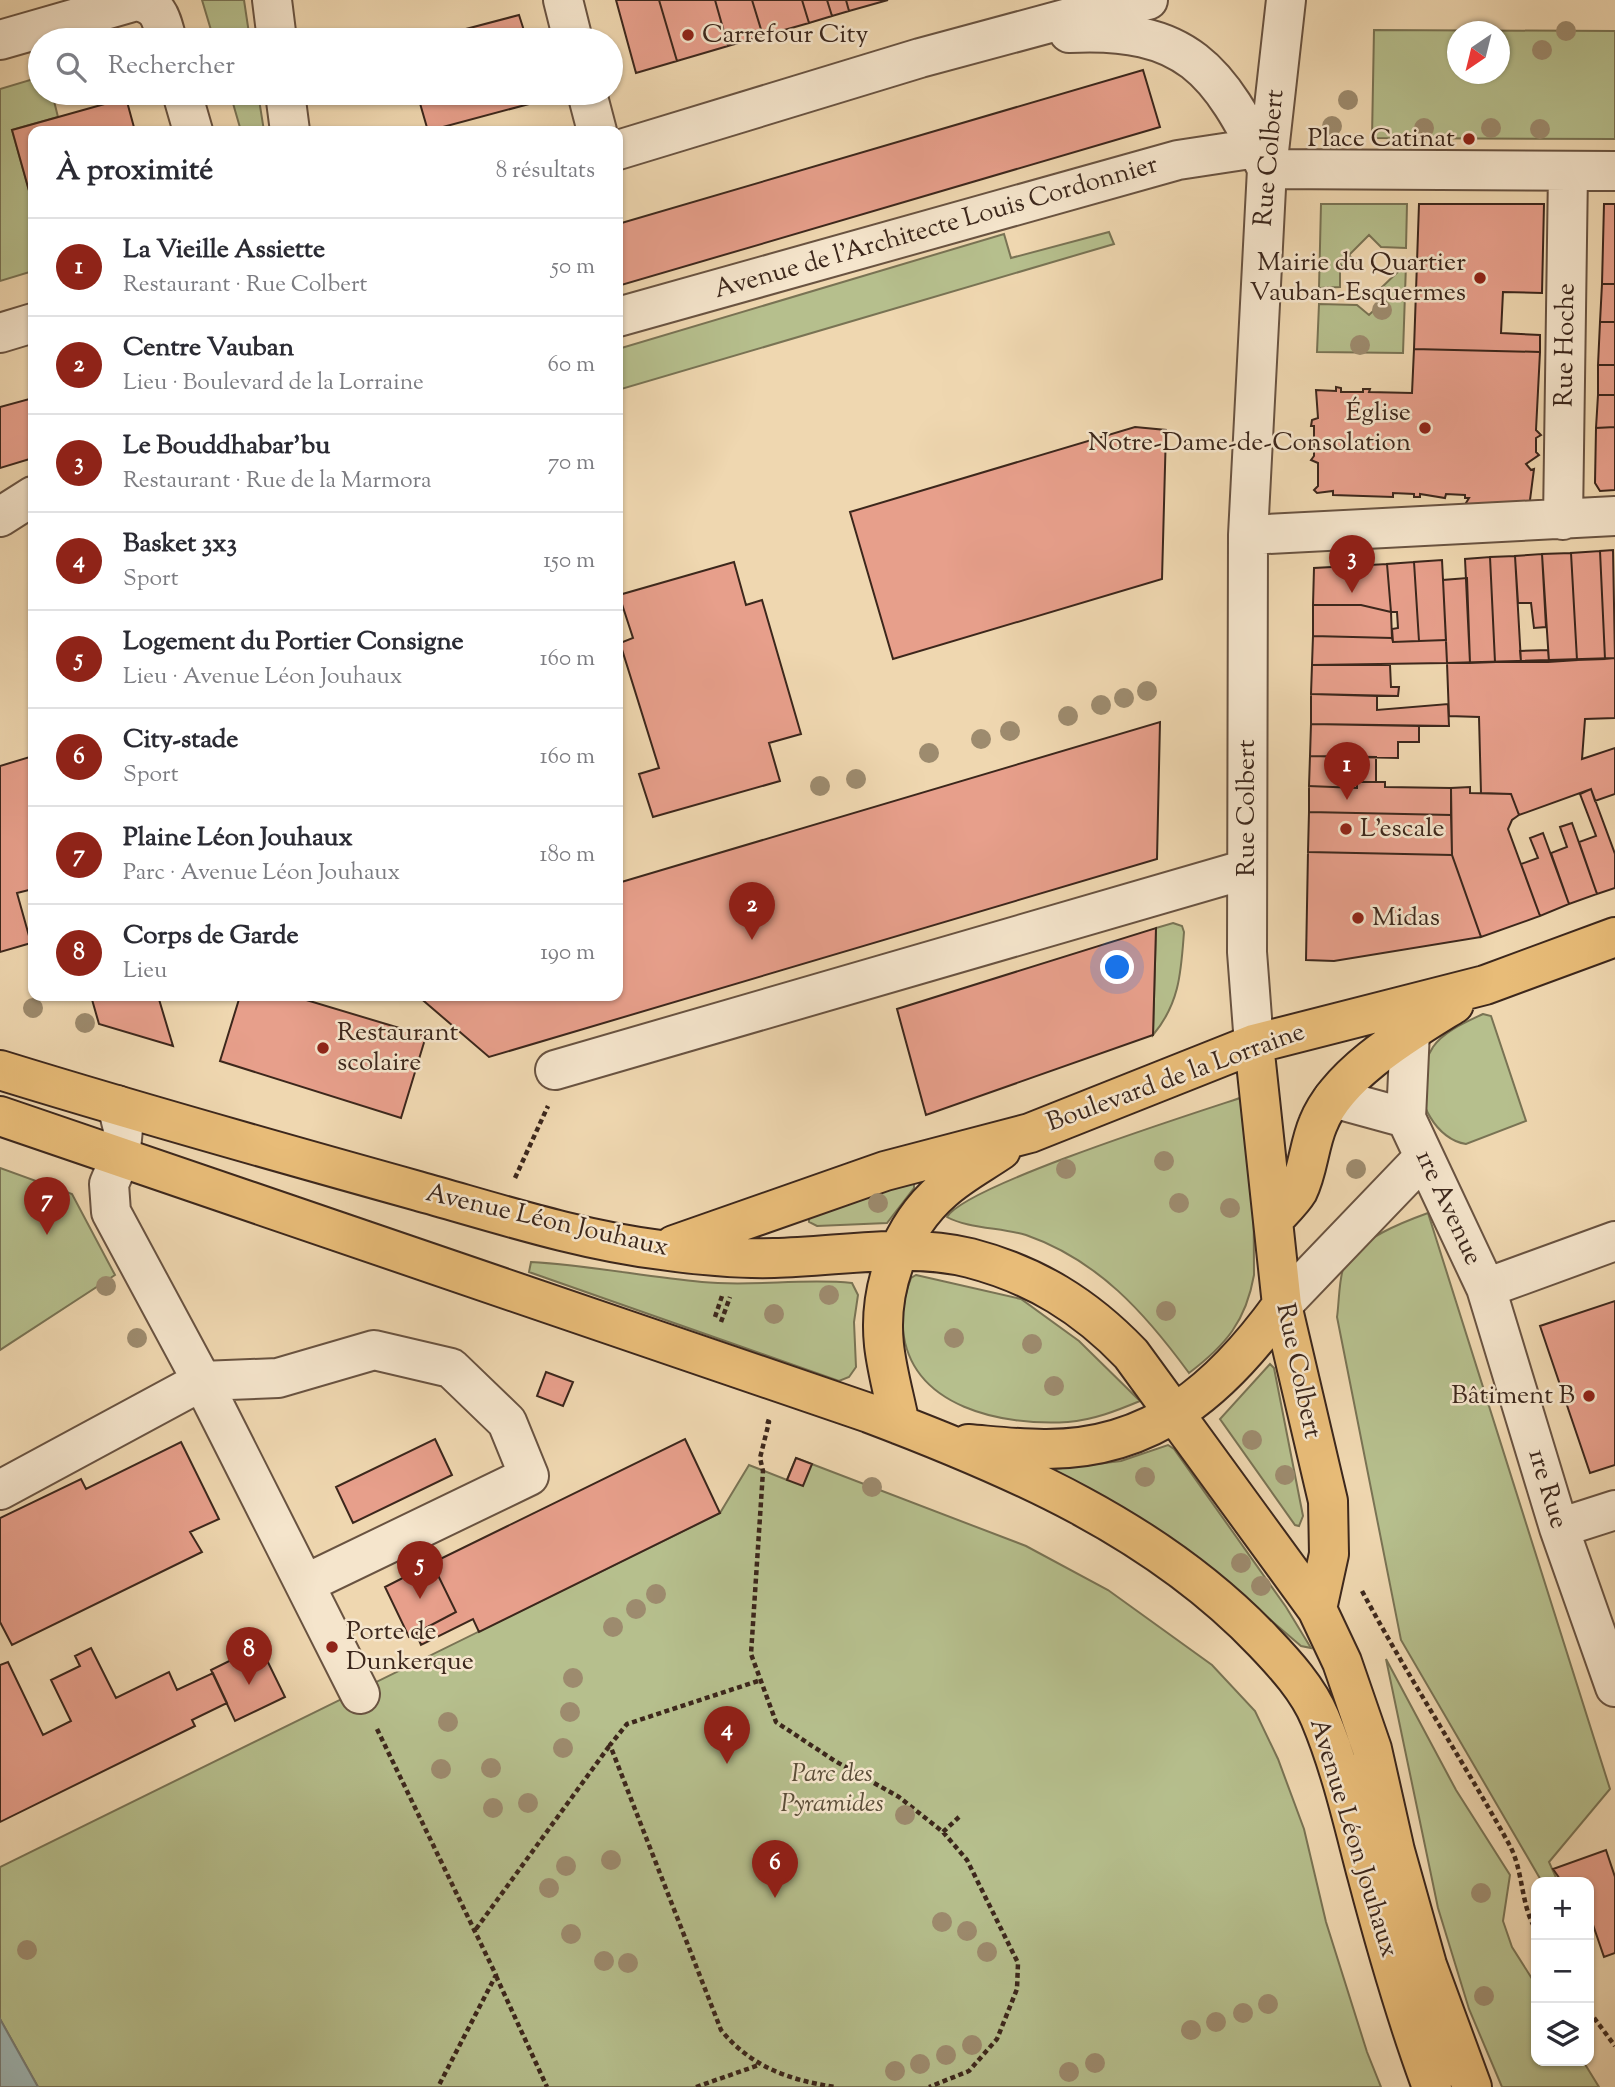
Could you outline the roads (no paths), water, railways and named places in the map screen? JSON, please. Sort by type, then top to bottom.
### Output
[{"type":"main road","name":"Boulevard de la Lorraine","points":[[659,1250],[885,1171],[1030,1133],[1254,1044],[1485,985],[1615,937]]},
{"type":"main road","name":"Boulevard de la Lorraine","points":[[1273,1220],[1298,1191],[1318,1122],[1333,1098],[1349,1080],[1410,1031],[1485,985]]},
{"type":"main road","name":"Rue Colbert","points":[[1254,1044],[1282,1305],[1328,1501],[1329,1554],[1317,1609]]},
{"type":"main road","name":"Avenue Léon Jouhaux","points":[[0,1070],[499,1214],[659,1250],[771,1258],[899,1251],[965,1257],[1004,1268],[1074,1302],[1105,1327],[1177,1413],[1317,1609],[1358,1703],[1373,1749],[1395,1852],[1427,1965],[1472,2087]]},
{"type":"main road","name":"Avenue Léon Jouhaux","points":[[0,1116],[900,1424],[1073,1502],[1142,1541],[1235,1615],[1278,1657],[1320,1716],[1337,1765],[1399,1997],[1432,2087]]},
{"type":"main road","name":"Boulevard de la Lorraine","points":[[900,1424],[884,1345],[888,1281],[899,1251],[917,1220],[942,1191],[1030,1133]]},
{"type":"main road","name":"Avenue Léon Jouhaux","points":[[945,1443],[1045,1449],[1079,1446],[1110,1440],[1177,1413],[1227,1374],[1253,1346],[1282,1305]]},
{"type":"street","points":[[272,0],[276,28]]},
{"type":"street","points":[[563,0],[570,28]]},
{"type":"street","points":[[623,149],[996,38],[1148,0]]},
{"type":"street","name":"Rue Colbert","points":[[1254,1044],[1247,952],[1248,535],[1262,158],[1286,0]]},
{"type":"street","points":[[42,28],[136,1],[151,4],[160,13],[164,28]]},
{"type":"street","points":[[0,40],[28,32]]},
{"type":"street","points":[[996,38],[1118,32],[1169,44],[1191,57],[1217,83],[1239,113],[1262,158],[1615,171]]},
{"type":"street","points":[[185,105],[192,126]]},
{"type":"street","points":[[287,105],[289,126]]},
{"type":"street","points":[[590,105],[596,126]]},
{"type":"street","name":"Avenue de l'Architecte Louis Cordonnier","points":[[623,316],[1178,160],[1262,158]]},
{"type":"street","name":"Rue Hoche","points":[[1563,520],[1568,171]]},
{"type":"street","points":[[0,333],[28,325]]},
{"type":"street","points":[[0,517],[28,498]]},
{"type":"street","points":[[1248,535],[1615,516]]},
{"type":"street","points":[[552,1086],[1247,869]]},
{"type":"street","points":[[1333,1098],[1406,1118],[1410,1031]]},
{"type":"street","points":[[117,1105],[123,1129],[120,1158],[109,1184],[111,1212],[202,1381],[360,1694]]},
{"type":"street","name":"1re Avenue","points":[[1406,1118],[1486,1288],[1615,1241]]},
{"type":"street","points":[[1282,1305],[1424,1157]]},
{"type":"street","name":"1re Rue","points":[[1486,1288],[1559,1528],[1615,1687]]},
{"type":"street","points":[[0,1490],[202,1381],[278,1378],[374,1350],[451,1368],[507,1422],[529,1476],[305,1584]]},
{"type":"street","points":[[1559,1528],[1615,1510]]},
{"type":"water","points":[[0,2019],[38,2087],[0,2087]]},
{"type":"place","name":"Carrefour City","points":[[688,35]]},
{"type":"place","name":"Place Catinat","points":[[1469,139]]},
{"type":"place","name":"Mairie du Quartier Vauban-Esquermes","points":[[1480,278]]},
{"type":"place","name":"Église Notre-Dame-de-Consolation","points":[[1425,428]]},
{"type":"place","name":"Le Bouddhabar'bu","points":[[1352,593]]},
{"type":"place","name":"La Vieille Assiette","points":[[1347,800]]},
{"type":"place","name":"L'escale","points":[[1346,829]]},
{"type":"place","name":"Midas","points":[[1358,918]]},
{"type":"place","name":"Centre Vauban","points":[[752,940]]},
{"type":"place","name":"Restaurant scolaire","points":[[323,1048]]},
{"type":"place","name":"Plaine Léon Jouhaux","points":[[47,1235]]},
{"type":"place","name":"Bâtiment B","points":[[1589,1396]]},
{"type":"place","name":"Logement du Portier Consigne","points":[[420,1599]]},
{"type":"place","name":"Porte de Dunkerque","points":[[332,1647]]},
{"type":"place","name":"Corps de Garde","points":[[249,1685]]},
{"type":"place","name":"Basket 3x3","points":[[727,1764]]},
{"type":"place","name":"City-stade","points":[[775,1898]]},
{"type":"park label","name":"Parc des Pyramides","points":[[832,1789]]}]
